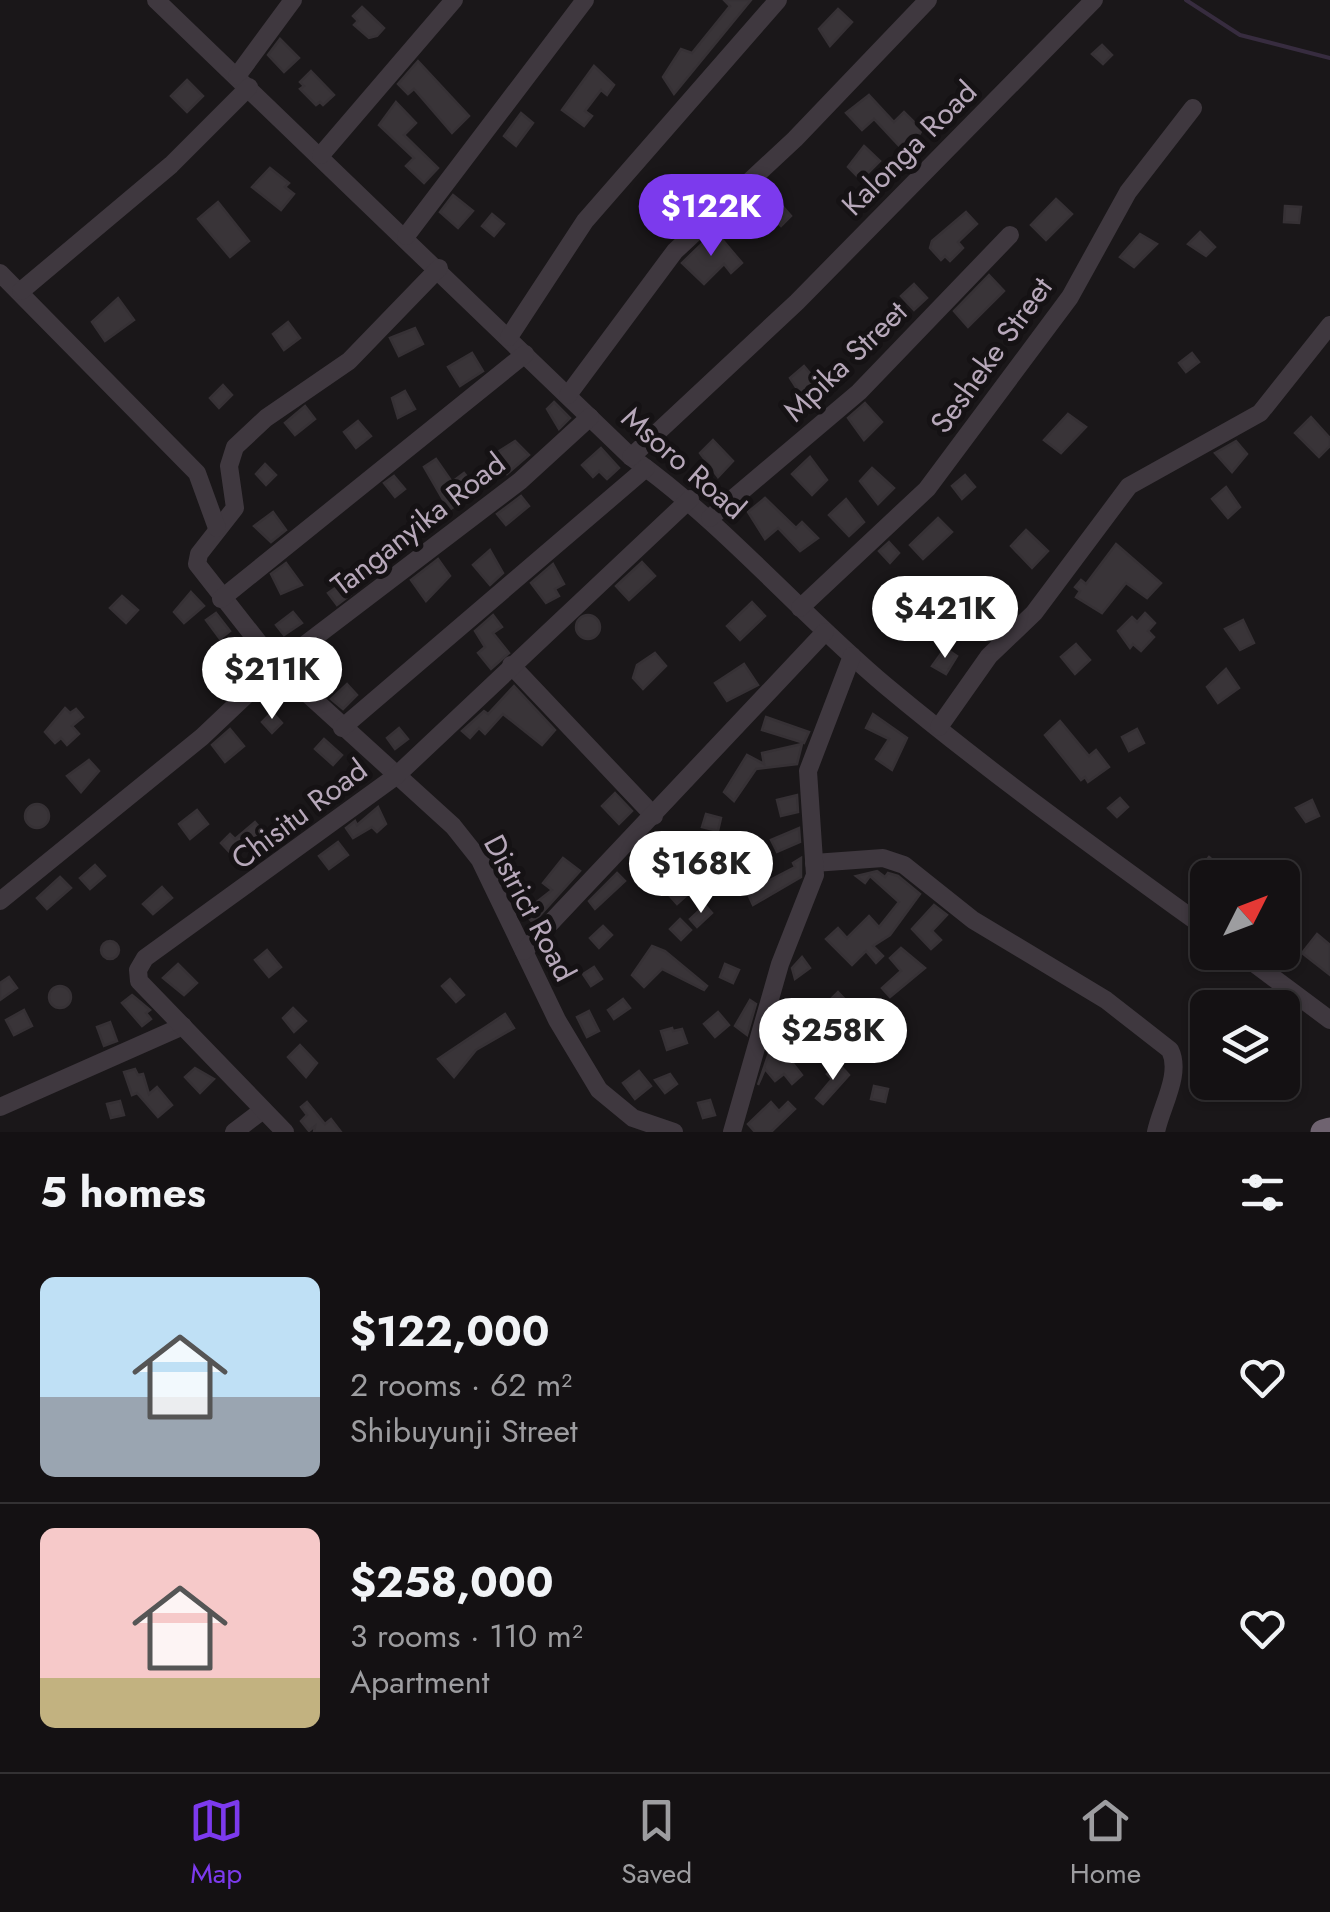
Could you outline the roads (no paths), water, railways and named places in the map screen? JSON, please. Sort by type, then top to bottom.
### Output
[{"type":"street","name":"Msoro Road","points":[[156,0],[406,236],[590,417],[639,463],[690,499],[824,632],[939,727],[1190,916]]},
{"type":"street","points":[[21,291],[171,165],[243,82],[293,0]]},
{"type":"street","points":[[321,155],[454,0]]},
{"type":"street","points":[[406,236],[585,0]]},
{"type":"street","points":[[509,337],[585,221],[778,0]]},
{"type":"street","points":[[568,395],[675,251],[795,139],[928,0]]},
{"type":"street","name":"Kalonga Road","points":[[342,728],[639,463],[1094,0]]},
{"type":"street","name":"Sesheke Street","points":[[800,608],[927,489],[1070,297],[1128,192],[1194,108]]},
{"type":"street","name":"Mpika Street","points":[[710,518],[859,392],[1010,235]]},
{"type":"street","points":[[0,272],[197,473],[217,528],[235,508],[229,466],[235,447],[266,418],[348,361],[439,268]]},
{"type":"street","points":[[939,727],[988,656],[1034,613],[1128,486],[1260,413],[1330,325]]},
{"type":"street","points":[[221,599],[525,354]]},
{"type":"street","name":"Tanganyika Road","points":[[0,901],[202,737],[278,666],[520,482],[590,417]]},
{"type":"street","name":"Chisitu Road","points":[[285,1132],[138,981],[138,970],[145,958],[396,776],[690,499]]},
{"type":"street","name":"District Road","points":[[217,528],[199,554],[197,564],[203,576],[278,666],[453,826],[480,860],[557,1020],[598,1090],[633,1118],[674,1132]]},
{"type":"street","points":[[524,950],[824,632]]},
{"type":"street","points":[[732,1132],[780,964],[815,876],[808,771],[852,656]]},
{"type":"street","points":[[511,665],[654,816]]},
{"type":"street","points":[[814,862],[883,858],[904,864],[973,920],[1106,1000],[1170,1050],[1175,1060],[1156,1132]]},
{"type":"street","points":[[1263,970],[1330,1020]]},
{"type":"street","points":[[0,1108],[183,1026]]},
{"type":"street","points":[[234,1132],[263,1110]]},
{"type":"waterway","points":[[1186,0],[1240,35],[1330,58]]}]
